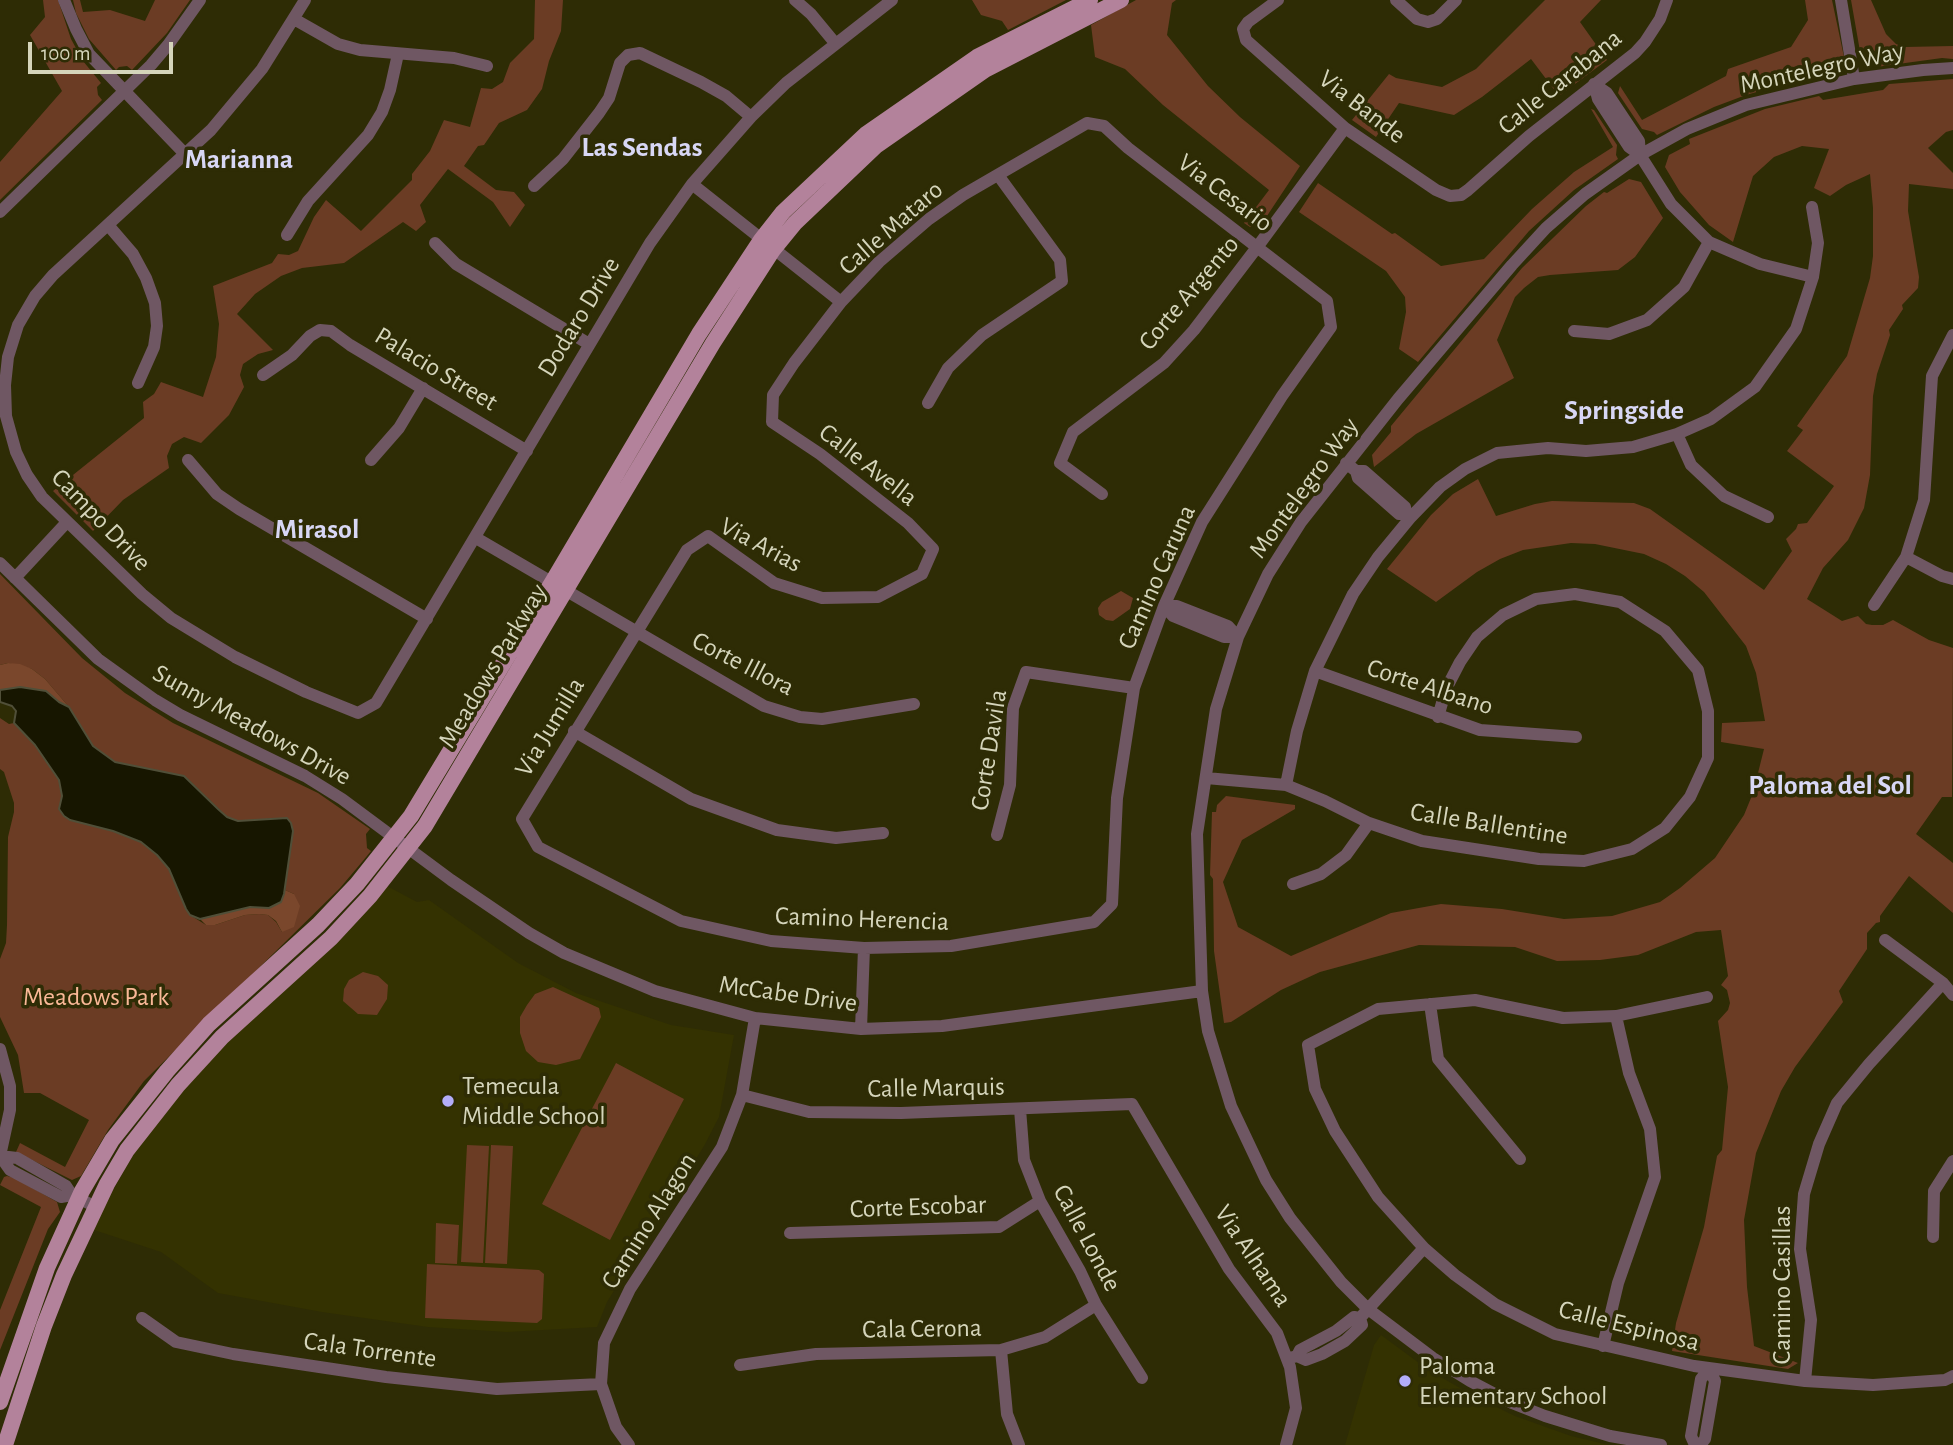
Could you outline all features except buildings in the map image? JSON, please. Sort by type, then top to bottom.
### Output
[{"type":"main road","name":"Meadows Parkway","points":[[5,1445],[44,1326],[64,1275],[127,1150],[178,1085],[222,1037],[331,938],[370,896],[425,826],[455,779],[699,334],[767,245],[783,212],[866,134],[977,57],[1090,0]]},
{"type":"main road","name":"Meadows Parkway","points":[[767,245],[795,223],[886,138],[985,70],[1121,0]]},
{"type":"main road","name":"Meadows Parkway","points":[[0,1402],[47,1268],[76,1196],[112,1140],[209,1024],[326,917],[357,884],[422,798],[560,585]]},
{"type":"street","points":[[64,0],[75,29],[89,54],[186,155]]},
{"type":"street","points":[[0,212],[124,92],[168,45],[200,0]]},
{"type":"street","name":"Campo Drive","points":[[305,0],[262,69],[235,103],[186,155],[53,275],[35,296],[18,325],[8,356],[6,416],[16,452],[42,497],[162,610],[202,638],[306,692],[358,713],[368,709]]},
{"type":"street","points":[[794,0],[811,14],[835,43]]},
{"type":"street","name":"Dodaro Drive","points":[[368,709],[376,703],[427,619],[650,243],[692,184],[751,117],[786,83],[892,0]]},
{"type":"street","name":"Via Bande","points":[[1278,0],[1248,22],[1243,29],[1246,40],[1345,128],[1436,190],[1450,196],[1461,195],[1468,190]]},
{"type":"street","points":[[1396,0],[1417,19],[1428,22],[1437,19],[1456,0]]},
{"type":"street","name":"Calle Carabana","points":[[1468,190],[1529,136],[1646,42],[1660,19],[1667,0]]},
{"type":"street","points":[[1841,0],[1854,79]]},
{"type":"street","points":[[294,19],[338,44],[360,50],[454,58],[487,66]]},
{"type":"street","points":[[534,186],[563,159],[599,113],[609,98],[620,63],[628,55],[640,53],[701,82],[726,96],[751,117]]},
{"type":"street","points":[[287,235],[308,201],[375,124],[390,90],[398,54]]},
{"type":"street","name":"Montelegro Way","points":[[1661,1445],[1589,1431],[1512,1403],[1471,1381],[1364,1314],[1290,1218],[1266,1180],[1231,1106],[1208,1031],[1202,991],[1197,834],[1216,709],[1238,637],[1268,574],[1301,523],[1351,467],[1504,275],[1546,228],[1585,194],[1640,155],[1687,129],[1746,105],[1854,79],[1953,68]]},
{"type":"street","points":[[1594,84],[1607,93],[1639,141],[1640,155],[1671,204],[1709,242],[1760,264],[1813,277]]},
{"type":"street","name":"Calle Mataro","points":[[772,422],[773,395],[794,363],[841,302],[879,262],[929,219],[964,195],[1087,123],[1095,123]]},
{"type":"street","name":"Via Cesario","points":[[1095,123],[1104,126],[1128,148],[1327,301]]},
{"type":"street","name":"Corte Argento","points":[[1102,494],[1060,463],[1073,432],[1164,363],[1194,330],[1345,128]]},
{"type":"street","points":[[928,403],[948,368],[982,335],[1062,281],[1059,260],[998,175]]},
{"type":"street","points":[[692,184],[841,302]]},
{"type":"street","points":[[1286,785],[1297,731],[1315,671],[1353,594],[1409,515],[1465,468],[1497,453],[1548,448],[1586,451],[1633,447],[1677,434],[1711,419],[1755,387],[1796,329],[1813,277],[1818,243],[1812,207]]},
{"type":"street","points":[[108,225],[133,254],[155,303],[157,326],[154,347],[138,383]]},
{"type":"street","points":[[1574,331],[1609,334],[1647,320],[1684,287],[1709,242]]},
{"type":"street","points":[[435,243],[456,264],[589,344]]},
{"type":"street","name":"Camino Caruna","points":[[1112,904],[1117,798],[1134,688],[1164,606],[1202,522],[1282,396],[1331,327],[1327,301]]},
{"type":"street","name":"Palacio Street","points":[[263,375],[292,355],[310,336],[320,330],[331,331],[527,451]]},
{"type":"street","points":[[1874,605],[1906,557],[1924,500],[1932,376],[1953,335]]},
{"type":"street","points":[[371,460],[399,428],[424,388]]},
{"type":"street","name":"Calle Avella","points":[[772,422],[831,463],[908,523],[933,549]]},
{"type":"street","points":[[1677,434],[1691,465],[1724,496],[1768,517]]},
{"type":"street","points":[[188,460],[217,494],[239,509],[427,619]]},
{"type":"street","points":[[1351,467],[1357,478],[1399,514],[1409,515]]},
{"type":"street","points":[[15,578],[67,523]]},
{"type":"street","name":"Via Arias","points":[[635,631],[687,550],[708,536],[774,583],[822,598],[878,597],[922,574],[933,549]]},
{"type":"street","name":"Corte Illora","points":[[475,538],[560,585],[739,692],[782,713],[822,719],[914,704]]},
{"type":"street","points":[[1906,557],[1953,579]]},
{"type":"street","name":"Sunny Meadows Drive","points":[[0,563],[98,659],[131,684],[180,715],[305,776],[342,799],[408,848]]},
{"type":"street","name":"Calle Ballentine","points":[[1206,778],[1286,785],[1369,823],[1422,841],[1539,859],[1584,861],[1632,849],[1665,828],[1690,797],[1708,758],[1708,711],[1698,670],[1665,631],[1620,602],[1574,594],[1536,599],[1503,615],[1477,637],[1446,689],[1438,717]]},
{"type":"street","points":[[1164,606],[1178,606],[1228,626],[1238,637]]},
{"type":"street","name":"Via Jumilla","points":[[538,847],[522,818],[635,631]]},
{"type":"street","name":"Corte Albano","points":[[1315,671],[1480,730],[1576,737]]},
{"type":"street","name":"Corte Davila","points":[[997,835],[1010,785],[1013,708],[1026,672],[1134,688]]},
{"type":"street","points":[[574,731],[691,799],[777,830],[836,838],[883,833]]},
{"type":"street","points":[[1293,884],[1321,874],[1346,855],[1369,823]]},
{"type":"street","name":"Camino Herencia","points":[[538,847],[681,920],[771,941],[864,947],[951,946],[1094,922],[1112,904]]},
{"type":"street","name":"McCabe Drive","points":[[408,848],[491,909],[564,953],[655,991],[755,1018],[861,1029],[942,1026],[1202,991]]},
{"type":"street","points":[[1885,940],[1943,983],[1953,995]]},
{"type":"street","points":[[861,1029],[864,947]]},
{"type":"street","name":"Camino Casillas","points":[[1805,1381],[1811,1320],[1800,1250],[1804,1194],[1819,1143],[1837,1103],[1943,983]]},
{"type":"street","points":[[1520,1159],[1438,1059],[1430,1004],[1475,1000],[1563,1018],[1616,1016],[1707,997]]},
{"type":"street","name":"Calle Espinosa","points":[[1430,1004],[1378,1009],[1308,1045],[1315,1089],[1335,1130],[1378,1197],[1424,1248],[1495,1304],[1555,1334],[1709,1368],[1805,1381],[1873,1385],[1945,1380],[1953,1376]]},
{"type":"street","points":[[1602,1346],[1618,1283],[1655,1177],[1650,1129],[1629,1073],[1616,1016]]},
{"type":"street","name":"Camino Alagon","points":[[629,1445],[616,1427],[601,1384],[604,1343],[631,1289],[722,1147],[742,1095],[755,1018]]},
{"type":"street","points":[[0,1049],[10,1086],[10,1110],[0,1156],[10,1170],[40,1187],[61,1197],[76,1196],[96,1207]]},
{"type":"street","name":"Calle Marquis","points":[[742,1095],[808,1112],[901,1113],[1132,1104]]},
{"type":"street","name":"Via Alhama","points":[[1132,1104],[1229,1269],[1277,1332],[1292,1358],[1296,1408],[1286,1445]]},
{"type":"street","name":"Calle Londe","points":[[1020,1109],[1024,1160],[1040,1201],[1080,1270],[1096,1305],[1142,1378]]},
{"type":"street","points":[[1933,1237],[1934,1191],[1953,1161]]},
{"type":"street","name":"Corte Escobar","points":[[790,1233],[999,1227],[1040,1201]]},
{"type":"street","points":[[1292,1358],[1300,1350],[1327,1337],[1354,1317],[1364,1314],[1424,1248]]},
{"type":"street","name":"Cala Cerona","points":[[740,1365],[816,1354],[1001,1350],[1045,1337],[1096,1305]]},
{"type":"street","name":"Cala Torrente","points":[[142,1318],[176,1342],[386,1377],[496,1389],[601,1384]]},
{"type":"street","points":[[1001,1350],[1007,1414],[1019,1445]]},
{"type":"street","points":[[1697,1445],[1691,1436],[1701,1379],[1709,1368]]},
{"type":"shaded area","points":[[8,663],[32,669],[45,679],[69,707],[46,691],[20,687],[0,690],[0,665]]},
{"type":"shaded area","points":[[20,687],[46,691],[69,707],[93,746],[115,762],[184,776],[227,817],[238,821],[287,818],[293,831],[281,902],[269,908],[250,907],[200,919],[190,915],[186,909],[169,869],[141,842],[64,816],[59,809],[62,796],[59,780],[35,745],[14,723],[16,711],[12,706],[0,702],[0,690]]},
{"type":"shaded area","name":"Temecula Middle School","points":[[387,886],[417,902],[429,900],[518,963],[576,993],[671,1025],[734,1035],[719,1117],[704,1146],[607,1302],[597,1327],[507,1332],[428,1327],[322,1312],[218,1293],[161,1252],[91,1229],[135,1152],[198,1072]]},
{"type":"shaded area","points":[[285,890],[294,894],[300,906],[294,927],[282,932],[276,921],[268,915],[245,915],[215,925],[206,925],[200,919],[250,907],[262,908],[284,894]]},
{"type":"shaded area","name":"Paloma Elementary School","points":[[1381,1335],[1430,1371],[1515,1416],[1571,1436],[1609,1445],[1345,1445],[1374,1345]]},
{"type":"green space","points":[[43,0],[58,0],[71,39],[83,61],[101,83],[97,87],[102,100],[0,200],[0,162],[62,91],[30,35],[45,17]]},
{"type":"green space","points":[[73,0],[80,0],[83,12],[110,10],[145,21],[155,0],[190,0],[167,33],[132,70],[127,66],[116,70],[89,39],[76,13]]},
{"type":"green space","points":[[535,0],[563,0],[561,31],[542,89],[527,110],[499,123],[484,145],[478,146],[464,166],[496,190],[514,192],[525,205],[510,227],[493,202],[448,169],[420,205],[426,222],[416,231],[403,222],[344,263],[302,268],[281,276],[255,294],[237,314],[273,350],[258,354],[243,364],[240,375],[244,387],[229,415],[201,443],[184,437],[172,444],[167,456],[169,468],[123,500],[93,531],[53,491],[144,418],[143,402],[154,394],[161,382],[203,397],[216,357],[219,324],[213,286],[272,263],[278,254],[289,255],[298,251],[314,217],[326,200],[361,231],[412,180],[412,174],[430,151],[444,120],[470,127],[481,88],[492,89],[503,82],[510,63],[534,39]]},
{"type":"green space","points":[[972,0],[1066,0],[1008,30],[1002,21],[981,15]]},
{"type":"green space","points":[[1136,0],[1176,0],[1172,3],[1167,35],[1208,86],[1240,117],[1300,166],[1261,225],[1250,227],[1244,223],[1269,190],[1163,105],[1125,69],[1095,57],[1091,25]]},
{"type":"green space","points":[[1545,0],[1601,0],[1580,22],[1607,60],[1559,96],[1531,59],[1454,115],[1399,103],[1376,137],[1352,120],[1389,74],[1396,78],[1442,87],[1476,69]]},
{"type":"green space","points":[[1805,0],[1832,0],[1844,57],[1836,58],[1832,66],[1834,74],[1806,78],[1746,95],[1714,107],[1657,135],[1642,129],[1618,93],[1620,86],[1642,120],[1726,76],[1728,69],[1791,47],[1808,20]]},
{"type":"green space","points":[[1851,0],[1871,0],[1886,34],[1896,44],[1905,47],[1953,46],[1953,59],[1942,58],[1876,67],[1875,62],[1865,56],[1861,57]]},
{"type":"green space","points":[[1953,79],[1953,130],[1946,132],[1928,148],[1953,173],[1953,189],[1909,184],[1908,211],[1919,277],[1918,288],[1902,305],[1903,309],[1889,330],[1890,335],[1877,374],[1873,396],[1870,475],[1864,508],[1848,540],[1823,568],[1807,599],[1842,621],[1858,616],[1866,624],[1883,625],[1893,620],[1929,640],[1953,648],[1952,797],[1942,797],[1916,834],[1953,863],[1953,913],[1909,876],[1880,916],[1880,922],[1867,933],[1867,949],[1839,991],[1843,1002],[1795,1067],[1781,1091],[1756,1153],[1744,1220],[1747,1287],[1754,1346],[1798,1363],[1788,1369],[1672,1351],[1676,1323],[1704,1227],[1717,1156],[1722,1150],[1728,1087],[1718,1021],[1728,1010],[1730,1003],[1727,990],[1721,985],[1728,976],[1721,930],[1696,932],[1638,955],[1600,960],[1557,961],[1515,947],[1419,945],[1320,972],[1281,990],[1231,1022],[1224,1023],[1214,951],[1213,879],[1210,875],[1212,812],[1216,812],[1217,805],[1226,796],[1295,805],[1295,809],[1242,840],[1223,882],[1238,927],[1291,956],[1391,913],[1441,904],[1502,909],[1564,919],[1612,916],[1660,902],[1715,858],[1744,815],[1753,793],[1764,749],[1721,742],[1722,723],[1765,721],[1756,673],[1746,646],[1704,592],[1685,576],[1644,554],[1595,544],[1571,543],[1523,550],[1477,572],[1436,602],[1387,569],[1431,515],[1453,494],[1478,479],[1496,516],[1552,501],[1634,503],[1650,509],[1764,590],[1792,551],[1786,539],[1798,524],[1807,523],[1834,486],[1787,451],[1803,430],[1797,426],[1847,356],[1870,278],[1873,256],[1870,174],[1830,196],[1814,188],[1829,149],[1802,146],[1774,157],[1753,176],[1733,242],[1709,225],[1680,192],[1665,167],[1669,155],[1690,144],[1689,139],[1765,109],[1819,96],[1823,100],[1883,90],[1889,84]]},
{"type":"green space","points":[[1591,109],[1617,145],[1618,159],[1574,190],[1529,231],[1418,362],[1399,349],[1406,312],[1405,297],[1386,271],[1299,212],[1318,183],[1441,266],[1484,259],[1532,209],[1574,172],[1613,147]]},
{"type":"green space","points":[[1629,179],[1641,182],[1663,218],[1635,257],[1618,270],[1538,277],[1524,288],[1515,297],[1497,340],[1514,378],[1416,434],[1374,467],[1372,455],[1391,432],[1391,426],[1522,268],[1586,206],[1604,192],[1607,193]]},
{"type":"green space","name":"Meadows Park","points":[[0,574],[82,658],[125,693],[173,723],[318,793],[370,829],[366,834],[367,848],[371,851],[340,888],[144,1081],[108,1130],[81,1176],[72,1180],[16,1152],[20,1143],[65,1167],[89,1120],[40,1093],[24,1093],[18,1055],[0,1017],[0,959],[6,943],[8,837],[14,803],[4,772],[0,769],[0,718],[9,724],[14,723],[35,745],[59,780],[62,796],[113,831],[141,842],[157,855],[169,869],[190,915],[206,925],[259,914],[268,915],[282,932],[294,894],[285,890],[293,831],[291,823],[281,818],[238,821],[227,817],[188,779],[115,762],[93,746],[69,707],[45,679],[32,669],[8,663],[0,665]]},
{"type":"green space","points":[[1121,591],[1133,598],[1130,609],[1113,621],[1106,620],[1099,615],[1098,608],[1102,602]]},
{"type":"green space","points":[[363,972],[378,976],[388,985],[387,999],[377,1015],[358,1014],[343,1001],[344,989],[349,980]]},
{"type":"green space","points":[[553,987],[599,1008],[601,1017],[580,1059],[556,1065],[538,1062],[526,1051],[520,1033],[520,1017],[527,1005],[535,994]]},
{"type":"green space","points":[[616,1063],[684,1099],[610,1240],[542,1204]]},
{"type":"green space","points":[[467,1145],[489,1146],[483,1263],[461,1262]]},
{"type":"green space","points":[[491,1145],[513,1146],[507,1264],[485,1263]]},
{"type":"green space","points":[[7,1176],[57,1202],[60,1212],[48,1229],[0,1350],[0,1310],[41,1207],[0,1185]]},
{"type":"green space","points":[[436,1223],[459,1225],[457,1264],[435,1263]]},
{"type":"green space","points":[[427,1264],[539,1270],[544,1274],[542,1319],[537,1323],[425,1318]]},
{"type":"place","name":"Temecula Middle School","points":[[448,1101]]},
{"type":"place","name":"Paloma Elementary School","points":[[1405,1381]]},
{"type":"district","name":"Las Sendas","points":[[642,148]]},
{"type":"district","name":"Marianna","points":[[239,160]]},
{"type":"district","name":"Springside","points":[[1624,411]]},
{"type":"district","name":"Mirasol","points":[[317,530]]},
{"type":"district","name":"Paloma del Sol","points":[[1830,786]]}]
